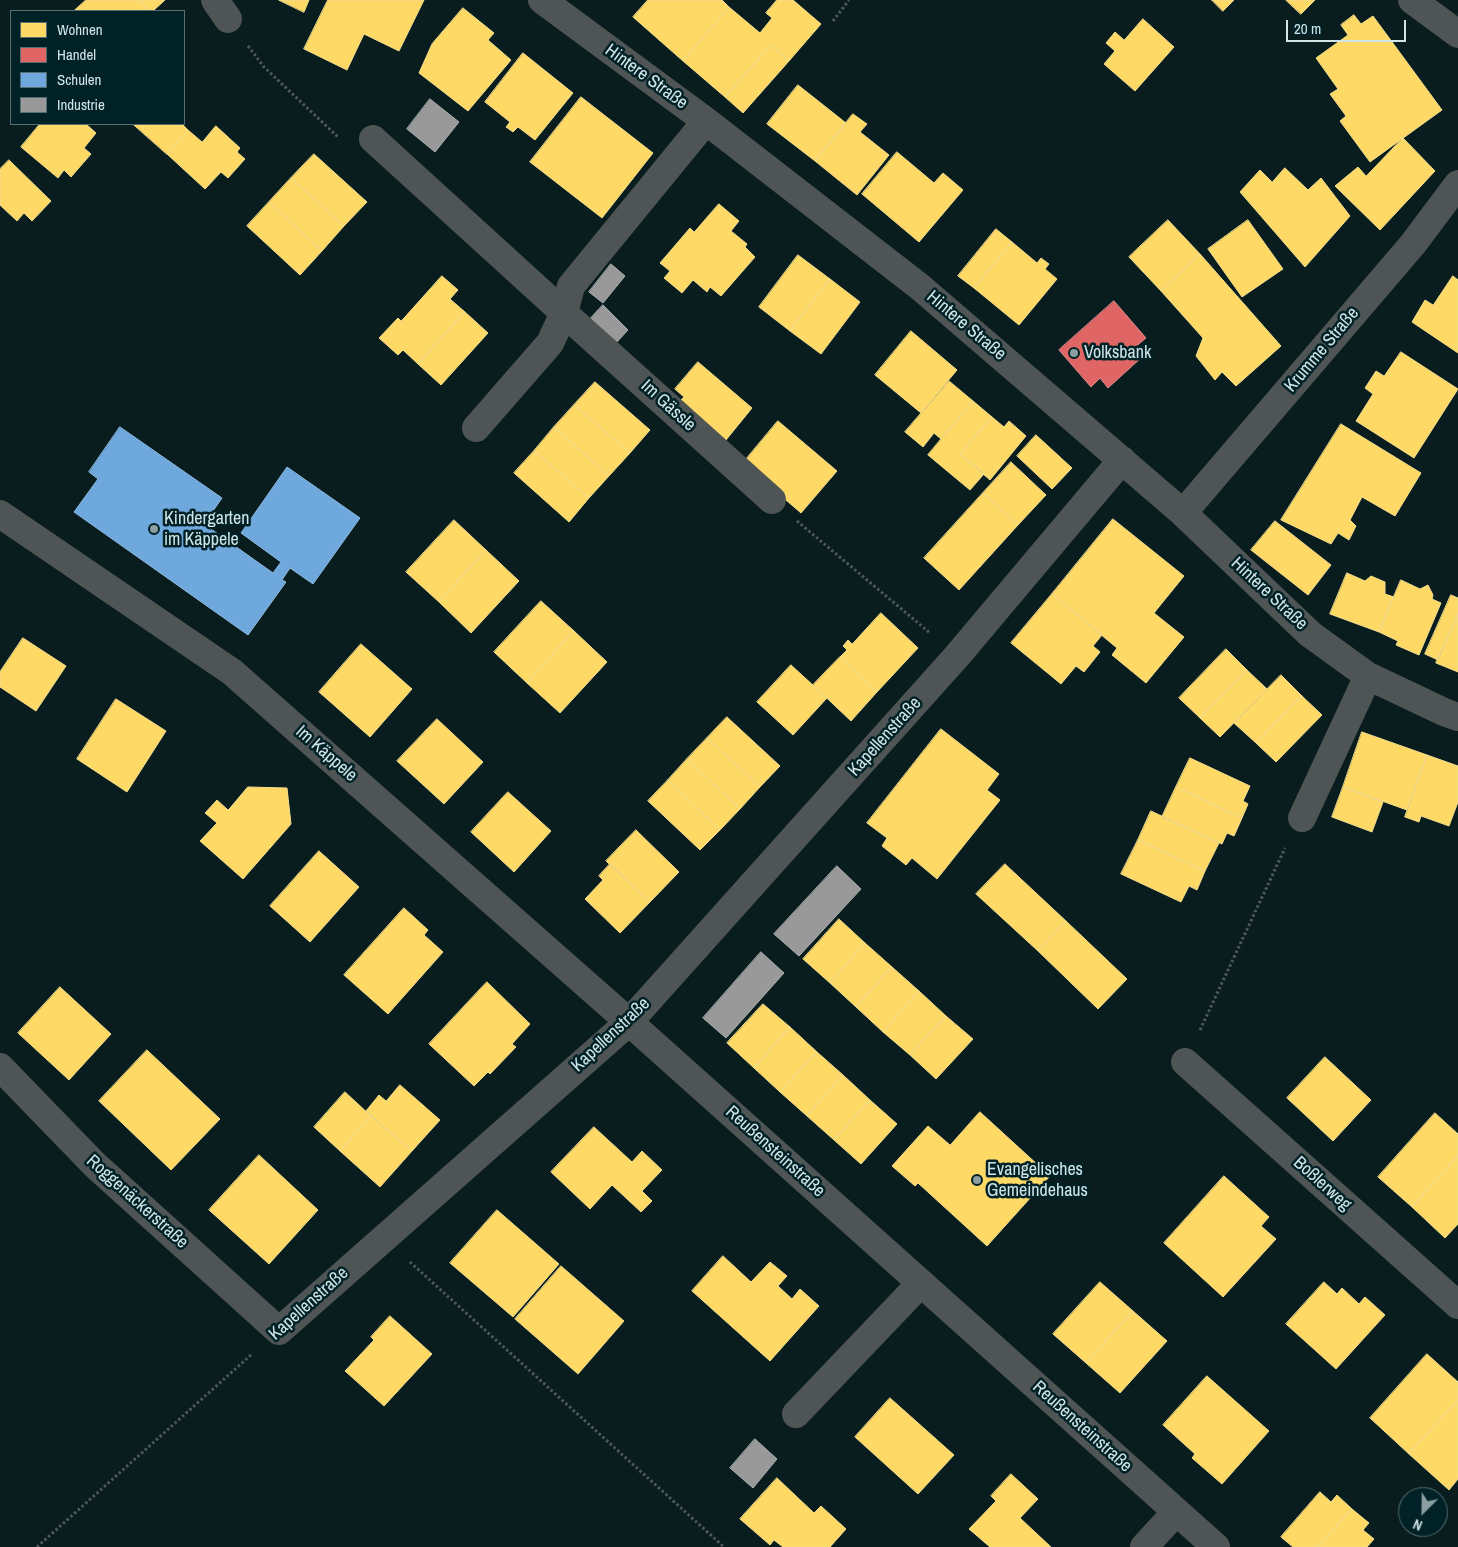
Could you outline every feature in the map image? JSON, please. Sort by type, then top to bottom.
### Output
[{"type":"street","name":"Hintere Straße","points":[[542,0],[706,121],[920,287],[1183,513],[1310,634],[1368,676],[1458,717]]},
{"type":"street","points":[[1412,0],[1458,34]]},
{"type":"street","points":[[476,428],[550,343],[564,313],[571,286],[706,121]]},
{"type":"street","name":"Im Gässle","points":[[373,139],[772,500]]},
{"type":"street","name":"Krumme Straße","points":[[1183,513],[1413,244],[1458,184]]},
{"type":"street","name":"Kapellenstraße","points":[[279,1331],[629,1022],[957,656],[1122,460]]},
{"type":"street","name":"Im Käppele","points":[[0,514],[232,672],[629,1022]]},
{"type":"street","points":[[1302,818],[1368,676]]},
{"type":"street","name":"Reußensteinstraße","points":[[629,1022],[1216,1547]]},
{"type":"street","name":"Boßlerweg","points":[[1185,1062],[1458,1305]]},
{"type":"street","name":"Roggenäckerstraße","points":[[0,1067],[95,1165],[279,1331]]},
{"type":"street","points":[[796,1414],[921,1283]]},
{"type":"street","points":[[1144,1547],[1176,1512]]},
{"type":"path","points":[[834,21],[849,0]]},
{"type":"path","points":[[222,10],[264,68],[344,142],[373,139]]},
{"type":"path","points":[[772,500],[957,656]]},
{"type":"path","points":[[1185,1062],[1294,829],[1302,818]]},
{"type":"path","points":[[384,1238],[724,1547]]},
{"type":"path","name":"Kapellenstraße","points":[[36,1547],[279,1331]]},
{"type":"building: Wohnen","points":[[86,0],[140,0],[149,10],[75,10]]},
{"type":"building: Wohnen","points":[[140,0],[165,0],[154,10],[149,10]]},
{"type":"building: Wohnen","points":[[279,0],[309,0],[304,12]]},
{"type":"building: Wohnen","points":[[328,0],[424,0],[399,51],[364,34],[347,70],[304,49]]},
{"type":"building: Wohnen","points":[[648,0],[722,0],[729,7],[683,61],[633,17]]},
{"type":"building: Wohnen","points":[[777,0],[793,0],[821,24],[789,61],[771,45],[725,97],[683,61],[729,7],[760,33],[772,18],[766,13]]},
{"type":"building: Wohnen","points":[[1212,0],[1234,0],[1223,11]]},
{"type":"building: Wohnen","points":[[1286,0],[1315,0],[1301,14]]},
{"type":"building: Wohnen","points":[[463,8],[494,33],[488,40],[511,60],[468,111],[419,73],[432,44]]},
{"type":"building: Wohnen","points":[[1354,15],[1361,24],[1373,16],[1442,110],[1370,162],[1340,121],[1346,116],[1330,94],[1338,89],[1316,58],[1348,35],[1341,25]]},
{"type":"building: Wohnen","points":[[1143,19],[1174,47],[1135,91],[1104,64],[1115,51],[1106,43],[1115,32],[1124,40]]},
{"type":"building: Wohnen","points":[[771,45],[789,61],[743,113],[725,97]]},
{"type":"building: Wohnen","points":[[523,53],[573,93],[535,140],[518,127],[513,132],[506,127],[510,122],[485,102]]},
{"type":"building: Wohnen","points":[[798,85],[846,123],[815,161],[767,124]]},
{"type":"building: Wohnen","points":[[581,97],[653,153],[602,218],[530,162]]},
{"type":"building: Wohnen","points":[[853,114],[867,124],[860,132],[889,155],[857,195],[815,161]]},
{"type":"building: Wohnen","points":[[39,125],[87,125],[96,133],[84,148],[91,154],[71,177],[64,170],[58,178],[21,147]]},
{"type":"building: Wohnen","points":[[134,125],[183,125],[188,130],[167,154]]},
{"type":"building: Wohnen","points":[[216,126],[240,148],[237,152],[245,159],[228,178],[221,172],[205,189],[167,154],[188,130],[202,142]]},
{"type":"building: Wohnen","points":[[1403,138],[1435,171],[1380,230],[1335,186],[1358,167],[1366,176]]},
{"type":"building: Wohnen","points":[[897,152],[934,183],[943,173],[963,190],[919,242],[862,194]]},
{"type":"building: Wohnen","points":[[314,154],[367,202],[344,226],[291,178]]},
{"type":"building: Wohnen","points":[[9,160],[51,201],[32,221],[24,213],[17,221],[0,205],[0,169]]},
{"type":"building: Wohnen","points":[[1285,168],[1308,190],[1321,178],[1350,216],[1305,267],[1240,192],[1260,170],[1272,182]]},
{"type":"building: Wohnen","points":[[291,178],[344,226],[322,251],[269,202]]},
{"type":"building: Wohnen","points":[[269,202],[322,251],[300,275],[247,226]]},
{"type":"building: Wohnen","points":[[719,204],[739,221],[731,231],[747,244],[745,247],[755,257],[721,296],[710,287],[707,292],[693,280],[682,293],[664,278],[670,271],[660,263],[690,228],[694,232]]},
{"type":"building: Wohnen","points":[[1168,220],[1200,254],[1161,291],[1129,257]]},
{"type":"building: Wohnen","points":[[1248,220],[1283,269],[1242,297],[1208,249]]},
{"type":"building: Wohnen","points":[[996,229],[1012,242],[974,288],[958,276]]},
{"type":"building: Wohnen","points":[[1012,242],[1037,263],[1041,258],[1049,264],[1045,269],[1057,279],[1019,325],[974,288]]},
{"type":"building: Wohnen","points":[[1200,254],[1281,346],[1236,386],[1222,372],[1215,380],[1196,356],[1203,338],[1161,291]]},
{"type":"building: Wohnen","points":[[798,255],[830,279],[790,331],[759,307]]},
{"type":"building: Wohnen","points":[[442,276],[458,290],[450,299],[465,312],[418,364],[403,350],[398,355],[379,338],[398,318],[401,321]]},
{"type":"building: Wohnen","points":[[1453,276],[1458,280],[1458,353],[1412,322],[1425,300],[1433,305]]},
{"type":"building: Wohnen","points":[[830,279],[860,302],[821,354],[790,331]]},
{"type":"building: Wohnen","points":[[465,312],[488,333],[441,385],[418,364]]},
{"type":"building: Wohnen","points":[[911,331],[957,370],[921,413],[875,375]]},
{"type":"building: Wohnen","points":[[1401,352],[1458,389],[1414,458],[1356,421],[1373,394],[1365,388],[1376,371],[1384,376]]},
{"type":"building: Wohnen","points":[[698,362],[752,408],[726,440],[680,401],[684,397],[675,389]]},
{"type":"building: Wohnen","points":[[949,381],[973,401],[941,439],[934,433],[923,447],[905,432]]},
{"type":"building: Wohnen","points":[[595,382],[650,430],[630,453],[574,405]]},
{"type":"building: Wohnen","points":[[973,401],[992,417],[960,454],[984,474],[970,490],[928,455]]},
{"type":"building: Wohnen","points":[[574,405],[630,453],[609,476],[554,427]]},
{"type":"building: Wohnen","points":[[992,417],[1004,427],[1009,421],[1026,436],[990,480],[960,454]]},
{"type":"building: Wohnen","points":[[778,421],[837,471],[801,513],[743,463]]},
{"type":"building: Wohnen","points":[[1341,424],[1421,473],[1395,516],[1362,497],[1350,520],[1356,526],[1349,540],[1338,533],[1331,544],[1281,520]]},
{"type":"building: Wohnen","points":[[554,427],[609,476],[589,498],[534,451]]},
{"type":"building: Wohnen","points":[[1036,435],[1072,468],[1052,489],[1017,456]]},
{"type":"building: Wohnen","points":[[534,451],[589,498],[569,522],[514,473]]},
{"type":"building: Wohnen","points":[[1011,462],[1046,495],[1018,525],[983,493]]},
{"type":"building: Wohnen","points":[[983,493],[1018,525],[959,590],[924,558]]},
{"type":"building: Wohnen","points":[[1113,519],[1184,576],[1154,613],[1184,637],[1146,683],[1112,655],[1117,648],[1052,594]]},
{"type":"building: Wohnen","points":[[454,520],[486,550],[439,602],[406,572]]},
{"type":"building: Wohnen","points":[[1275,521],[1331,565],[1308,595],[1251,550]]},
{"type":"building: Wohnen","points":[[486,550],[519,581],[471,633],[439,602]]},
{"type":"building: Wohnen","points":[[1347,573],[1365,581],[1371,576],[1385,582],[1385,594],[1394,597],[1379,632],[1330,614]]},
{"type":"building: Wohnen","points":[[1401,580],[1420,589],[1428,585],[1433,595],[1432,599],[1441,603],[1419,655],[1396,645],[1398,641],[1379,632]]},
{"type":"building: Wohnen","points":[[1052,594],[1102,635],[1093,646],[1100,652],[1084,672],[1076,666],[1061,684],[1011,643]]},
{"type":"building: Wohnen","points":[[1451,595],[1458,598],[1458,614],[1438,660],[1425,654]]},
{"type":"building: Wohnen","points":[[541,601],[574,631],[527,683],[494,652]]},
{"type":"building: Wohnen","points":[[881,613],[918,648],[877,692],[840,657],[847,650],[843,646],[848,640],[852,644]]},
{"type":"building: Wohnen","points":[[1458,614],[1458,672],[1436,663]]},
{"type":"building: Wohnen","points":[[574,631],[607,662],[560,713],[527,683]]},
{"type":"building: Wohnen","points":[[23,638],[66,666],[36,711],[0,687],[0,672]]},
{"type":"building: Wohnen","points":[[361,644],[412,689],[370,737],[319,692]]},
{"type":"building: Wohnen","points":[[1226,649],[1247,670],[1200,718],[1179,698]]},
{"type":"building: Wohnen","points":[[840,657],[877,692],[851,721],[813,685]]},
{"type":"building: Wohnen","points":[[791,665],[827,698],[793,735],[757,702]]},
{"type":"building: Wohnen","points":[[1247,670],[1267,689],[1220,737],[1200,718]]},
{"type":"building: Wohnen","points":[[1281,675],[1302,696],[1256,743],[1234,723]]},
{"type":"building: Wohnen","points":[[1302,696],[1322,715],[1276,762],[1256,743]]},
{"type":"building: Wohnen","points":[[116,699],[166,731],[127,792],[77,759]]},
{"type":"building: Wohnen","points":[[727,717],[780,766],[760,787],[707,738]]},
{"type":"building: Wohnen","points":[[437,719],[483,762],[444,804],[397,761]]},
{"type":"building: Wohnen","points":[[941,729],[999,774],[987,790],[1000,800],[937,879],[912,858],[906,865],[882,846],[887,838],[867,823]]},
{"type":"building: Wohnen","points":[[1362,732],[1427,755],[1407,810],[1343,787]]},
{"type":"building: Wohnen","points":[[707,738],[760,787],[740,809],[687,759]]},
{"type":"building: Wohnen","points":[[1427,755],[1458,766],[1458,802],[1449,826],[1421,816],[1419,822],[1405,817]]},
{"type":"building: Wohnen","points":[[1190,758],[1250,786],[1243,801],[1248,804],[1242,818],[1176,787]]},
{"type":"building: Wohnen","points":[[687,759],[740,809],[720,830],[668,780]]},
{"type":"building: Wohnen","points":[[668,780],[720,830],[700,850],[648,801]]},
{"type":"building: Wohnen","points":[[248,787],[287,788],[291,824],[243,879],[200,841],[217,823],[205,813],[217,800],[228,810]]},
{"type":"building: Wohnen","points":[[1176,787],[1242,818],[1234,836],[1227,833],[1222,844],[1162,817]]},
{"type":"building: Wohnen","points":[[1343,787],[1383,802],[1372,832],[1332,817]]},
{"type":"building: Wohnen","points":[[508,792],[551,831],[514,872],[471,832]]},
{"type":"building: Wohnen","points":[[1151,811],[1219,843],[1205,871],[1138,840]]},
{"type":"building: Wohnen","points":[[636,830],[679,872],[650,902],[606,861]]},
{"type":"building: Wohnen","points":[[1138,840],[1205,871],[1197,890],[1189,886],[1181,902],[1121,874]]},
{"type":"building: Wohnen","points":[[319,851],[359,887],[310,942],[270,906]]},
{"type":"building: Wohnen","points":[[610,864],[650,902],[620,933],[585,899],[603,880],[599,876]]},
{"type":"building: Wohnen","points":[[1005,864],[1066,921],[1038,951],[976,894]]},
{"type":"building: Wohnen","points":[[404,908],[428,930],[424,935],[443,952],[388,1014],[344,975]]},
{"type":"building: Wohnen","points":[[839,919],[865,943],[830,983],[803,959]]},
{"type":"building: Wohnen","points":[[1066,921],[1127,979],[1098,1009],[1038,951]]},
{"type":"building: Wohnen","points":[[865,943],[892,967],[856,1007],[830,983]]},
{"type":"building: Wohnen","points":[[892,967],[919,991],[883,1032],[856,1007]]},
{"type":"building: Wohnen","points":[[487,982],[530,1024],[512,1044],[516,1047],[490,1074],[488,1072],[474,1086],[429,1044]]},
{"type":"building: Wohnen","points":[[60,987],[111,1034],[69,1080],[18,1033]]},
{"type":"building: Wohnen","points":[[919,991],[946,1016],[910,1055],[883,1032]]},
{"type":"building: Wohnen","points":[[763,1004],[790,1027],[754,1068],[727,1043]]},
{"type":"building: Wohnen","points":[[946,1016],[973,1039],[936,1079],[910,1055]]},
{"type":"building: Wohnen","points":[[790,1027],[817,1052],[780,1092],[754,1068]]},
{"type":"building: Wohnen","points":[[147,1050],[220,1119],[171,1170],[99,1101]]},
{"type":"building: Wohnen","points":[[817,1052],[843,1075],[807,1116],[780,1092]]},
{"type":"building: Wohnen","points":[[1325,1057],[1371,1100],[1333,1141],[1287,1098]]},
{"type":"building: Wohnen","points":[[843,1075],[870,1100],[834,1140],[807,1116]]},
{"type":"building: Wohnen","points":[[400,1085],[440,1120],[412,1151],[366,1111],[379,1095],[386,1101]]},
{"type":"building: Wohnen","points":[[345,1092],[371,1116],[340,1151],[314,1127]]},
{"type":"building: Wohnen","points":[[870,1100],[897,1124],[861,1164],[834,1140]]},
{"type":"building: Wohnen","name":"Evangelisches Gemeindehaus","points":[[980,1112],[1050,1176],[987,1246],[918,1183],[915,1186],[892,1166],[928,1126],[950,1145]]},
{"type":"building: Wohnen","points":[[1435,1113],[1458,1134],[1458,1156],[1412,1207],[1378,1177]]},
{"type":"building: Wohnen","points":[[371,1116],[412,1151],[380,1187],[340,1151]]},
{"type":"building: Wohnen","points":[[594,1127],[632,1162],[642,1151],[662,1170],[642,1191],[652,1201],[641,1212],[612,1185],[590,1209],[551,1172]]},
{"type":"building: Wohnen","points":[[259,1155],[318,1210],[269,1264],[209,1210]]},
{"type":"building: Wohnen","points":[[1458,1156],[1458,1224],[1445,1238],[1412,1207]]},
{"type":"building: Wohnen","points":[[1224,1176],[1269,1217],[1261,1226],[1276,1239],[1223,1297],[1164,1243]]},
{"type":"building: Wohnen","points":[[497,1210],[559,1264],[513,1317],[450,1263]]},
{"type":"building: Wohnen","points":[[723,1256],[751,1282],[770,1262],[787,1276],[778,1286],[792,1299],[800,1289],[819,1306],[770,1361],[692,1291]]},
{"type":"building: Wohnen","points":[[561,1266],[624,1321],[578,1374],[515,1319]]},
{"type":"building: Wohnen","points":[[1100,1282],[1133,1311],[1086,1363],[1053,1334]]},
{"type":"building: Wohnen","points":[[1324,1282],[1337,1294],[1342,1288],[1359,1304],[1365,1297],[1385,1315],[1336,1369],[1286,1324]]},
{"type":"building: Wohnen","points":[[1133,1311],[1167,1341],[1120,1393],[1086,1363]]},
{"type":"building: Wohnen","points":[[390,1316],[432,1354],[384,1406],[345,1371],[374,1340],[371,1337]]},
{"type":"building: Wohnen","points":[[1427,1354],[1458,1382],[1458,1400],[1409,1454],[1370,1418]]},
{"type":"building: Wohnen","points":[[1207,1376],[1269,1431],[1222,1484],[1192,1458],[1195,1454],[1163,1425]]},
{"type":"building: Wohnen","points":[[890,1398],[954,1455],[918,1494],[855,1437]]},
{"type":"building: Wohnen","points":[[1458,1400],[1458,1479],[1449,1490],[1448,1487],[1446,1487],[1409,1454]]},
{"type":"building: Wohnen","points":[[1011,1474],[1038,1499],[1020,1518],[1051,1547],[990,1547],[969,1529],[996,1501],[991,1496]]},
{"type":"building: Wohnen","points":[[777,1478],[814,1513],[821,1506],[846,1529],[830,1547],[783,1547],[774,1540],[770,1545],[740,1519]]},
{"type":"building: Wohnen","points":[[1320,1492],[1331,1502],[1337,1495],[1352,1509],[1318,1547],[1293,1547],[1281,1537]]},
{"type":"building: Wohnen","points":[[1352,1509],[1369,1523],[1363,1530],[1374,1539],[1367,1547],[1318,1547]]},
{"type":"building: Handel","points":[[1114,301],[1146,338],[1134,348],[1142,357],[1108,388],[1100,378],[1091,387],[1059,350]]},
{"type":"building: Schulen","name":"Kindergarten im Käppele","points":[[120,427],[222,498],[204,524],[273,573],[281,562],[241,533],[287,467],[360,518],[313,584],[290,568],[282,580],[286,582],[248,635],[74,512],[98,479],[89,472]]},
{"type":"building: Industrie","points":[[430,99],[459,122],[435,152],[407,129]]},
{"type":"building: Industrie","points":[[611,264],[625,276],[603,303],[589,292]]},
{"type":"building: Industrie","points":[[603,305],[628,330],[616,343],[591,318]]},
{"type":"building: Industrie","points":[[837,866],[861,889],[799,956],[774,934]]},
{"type":"building: Industrie","points":[[761,952],[784,973],[726,1038],[703,1018]]},
{"type":"building: Industrie","points":[[755,1439],[777,1459],[753,1488],[730,1468]]},
{"type":"place","name":"Volksbank","points":[[1074,353]]},
{"type":"place","name":"Kindergarten im Käppele","points":[[154,529]]},
{"type":"place","name":"Evangelisches Gemeindehaus","points":[[977,1180]]}]
